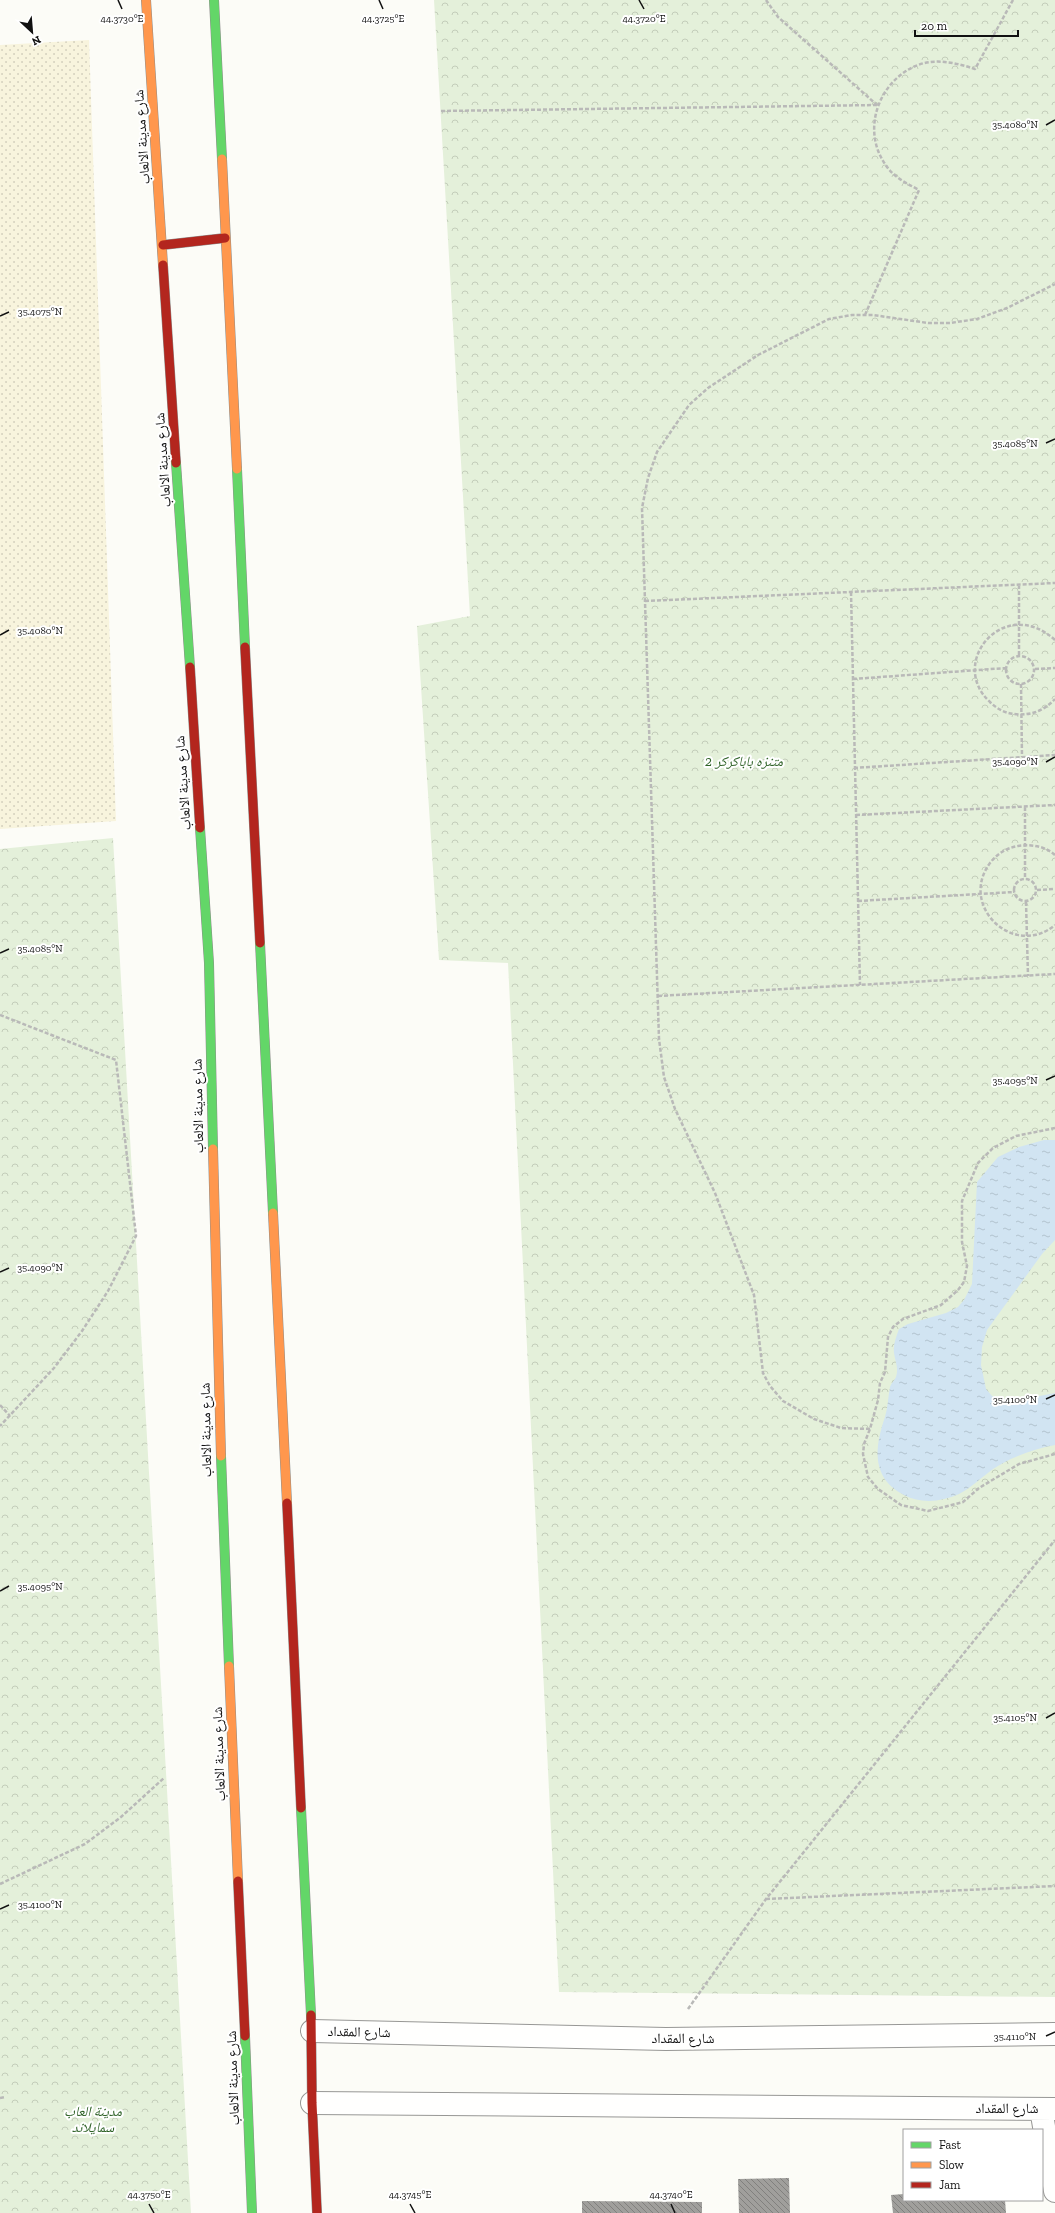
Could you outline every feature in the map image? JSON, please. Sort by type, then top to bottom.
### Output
[{"type":"main road","name":"شارع مدينة الالعاب","points":[[146,0],[209,963],[221,1474],[252,2213]]},
{"type":"main road","points":[[214,0],[312,2031],[312,2103],[317,2213]]},
{"type":"main road","points":[[163,245],[226,238]]},
{"type":"street","name":"شارع المقداد","points":[[312,2031],[666,2038],[1055,2034]]},
{"type":"street","name":"شارع المقداد","points":[[312,2103],[1048,2109]]},
{"type":"street","points":[[1048,2109],[1055,2191]]},
{"type":"path","points":[[766,0],[778,17],[878,105]]},
{"type":"path","points":[[865,315],[919,190],[900,180],[885,164],[876,144],[874,124],[878,105],[887,88],[901,74],[918,64],[938,61],[957,63],[975,69],[1013,0]]},
{"type":"path","points":[[441,111],[878,105]]},
{"type":"path","points":[[870,1429],[841,1428],[814,1419],[783,1401],[763,1373],[754,1295],[715,1193],[675,1109],[664,1077],[659,1039],[642,508],[648,478],[657,452],[689,405],[731,371],[807,330],[829,320],[852,314],[928,323],[950,323],[978,318],[1008,308],[1055,284]]},
{"type":"path","points":[[645,601],[1055,583]]},
{"type":"path","points":[[1019,584],[1019,655]]},
{"type":"path","points":[[850,592],[860,985]]},
{"type":"path","points":[[1055,640],[1046,632],[1033,625],[1019,624],[1005,627],[992,634],[983,644],[977,656],[975,670],[978,685],[984,698],[995,707],[1008,714],[1022,715],[1036,712],[1049,706],[1055,698]]},
{"type":"path","points":[[1019,655],[1030,659],[1035,669],[1031,680],[1021,684],[1010,680],[1006,668],[1009,661],[1019,655]]},
{"type":"path","points":[[853,679],[1006,668]]},
{"type":"path","points":[[1035,669],[1055,668]]},
{"type":"path","points":[[1021,684],[1022,757]]},
{"type":"path","points":[[854,768],[1055,755]]},
{"type":"path","points":[[856,815],[1055,805]]},
{"type":"path","points":[[1025,807],[1025,879]]},
{"type":"path","points":[[1055,855],[1039,846],[1024,845],[1001,852],[992,860],[985,870],[981,881],[980,894],[985,910],[995,924],[1005,931],[1027,936],[1039,934],[1055,925]]},
{"type":"path","points":[[1025,879],[1034,883],[1036,890],[1035,897],[1026,902],[1019,900],[1014,892],[1015,884],[1025,879]]},
{"type":"path","points":[[1036,890],[1055,889]]},
{"type":"path","points":[[858,901],[1014,892]]},
{"type":"path","points":[[1026,902],[1028,976]]},
{"type":"path","points":[[658,996],[1055,974]]},
{"type":"path","points":[[0,1015],[116,1060],[136,1236],[108,1291],[82,1331],[54,1368],[0,1426]]},
{"type":"path","points":[[1055,1128],[1016,1136],[993,1148],[978,1163],[962,1201],[962,1242],[967,1266],[964,1282],[958,1290],[941,1305],[903,1319],[893,1327],[888,1337],[885,1372],[880,1383],[870,1429],[864,1444],[863,1454],[868,1477],[878,1488],[901,1505],[928,1511],[963,1502],[980,1488],[1019,1464],[1055,1454]]},
{"type":"path","points":[[0,1405],[10,1416]]},
{"type":"path","points":[[666,2038],[766,1899],[1055,1540]]},
{"type":"path","points":[[0,1884],[84,1844],[121,1817],[164,1778]]},
{"type":"path","points":[[766,1899],[1055,1886]]},
{"type":"path","points":[[0,2098],[5,2097]]},
{"type":"sand","points":[[89,40],[116,821],[0,829],[0,45]]},
{"type":"green space","name":"متنزه باباكركر 2","points":[[434,0],[1055,0],[1055,1997],[559,1992],[508,963],[439,960],[417,626],[470,616]]},
{"type":"green space","name":"مدينة العاب سمايلاند","points":[[113,838],[191,2213],[0,2213],[0,849]]},
{"type":"water","points":[[1044,1140],[1055,1140],[1055,1240],[1042,1254],[987,1330],[982,1347],[981,1365],[986,1389],[992,1396],[1000,1399],[1024,1399],[1055,1393],[1055,1445],[1031,1451],[1007,1461],[993,1469],[968,1489],[952,1497],[931,1501],[911,1498],[893,1488],[885,1480],[880,1470],[878,1460],[879,1439],[886,1413],[890,1387],[897,1374],[894,1347],[899,1329],[908,1324],[946,1313],[958,1307],[964,1300],[972,1284],[977,1182],[998,1157],[1019,1147]]},
{"type":"building","points":[[789,2178],[790,2213],[739,2213],[738,2179]]},
{"type":"building","points":[[903,2194],[903,2201],[1005,2201],[1006,2213],[893,2213],[891,2195]]},
{"type":"building","points":[[582,2201],[702,2202],[702,2213],[582,2213]]},
{"type":"traffic: fast","points":[[214,0],[222,159]]},
{"type":"traffic: fast","points":[[176,463],[190,667]]},
{"type":"traffic: fast","points":[[237,469],[245,647]]},
{"type":"traffic: fast","points":[[200,828],[209,963],[213,1149]]},
{"type":"traffic: fast","points":[[260,943],[273,1213]]},
{"type":"traffic: fast","points":[[221,1456],[229,1666]]},
{"type":"traffic: fast","points":[[301,1808],[311,2015]]},
{"type":"traffic: fast","points":[[245,2036],[252,2213]]},
{"type":"traffic: slow","points":[[146,0],[163,265]]},
{"type":"traffic: slow","points":[[222,159],[237,469]]},
{"type":"traffic: slow","points":[[213,1149],[221,1456]]},
{"type":"traffic: slow","points":[[273,1213],[287,1503]]},
{"type":"traffic: slow","points":[[229,1666],[238,1881]]},
{"type":"traffic: jam","points":[[163,245],[225,238]]},
{"type":"traffic: jam","points":[[163,265],[176,463]]},
{"type":"traffic: jam","points":[[245,647],[260,943]]},
{"type":"traffic: jam","points":[[190,667],[200,828]]},
{"type":"traffic: jam","points":[[287,1503],[301,1808]]},
{"type":"traffic: jam","points":[[238,1881],[245,2036]]},
{"type":"traffic: jam","points":[[311,2015],[312,2103],[317,2213]]}]
